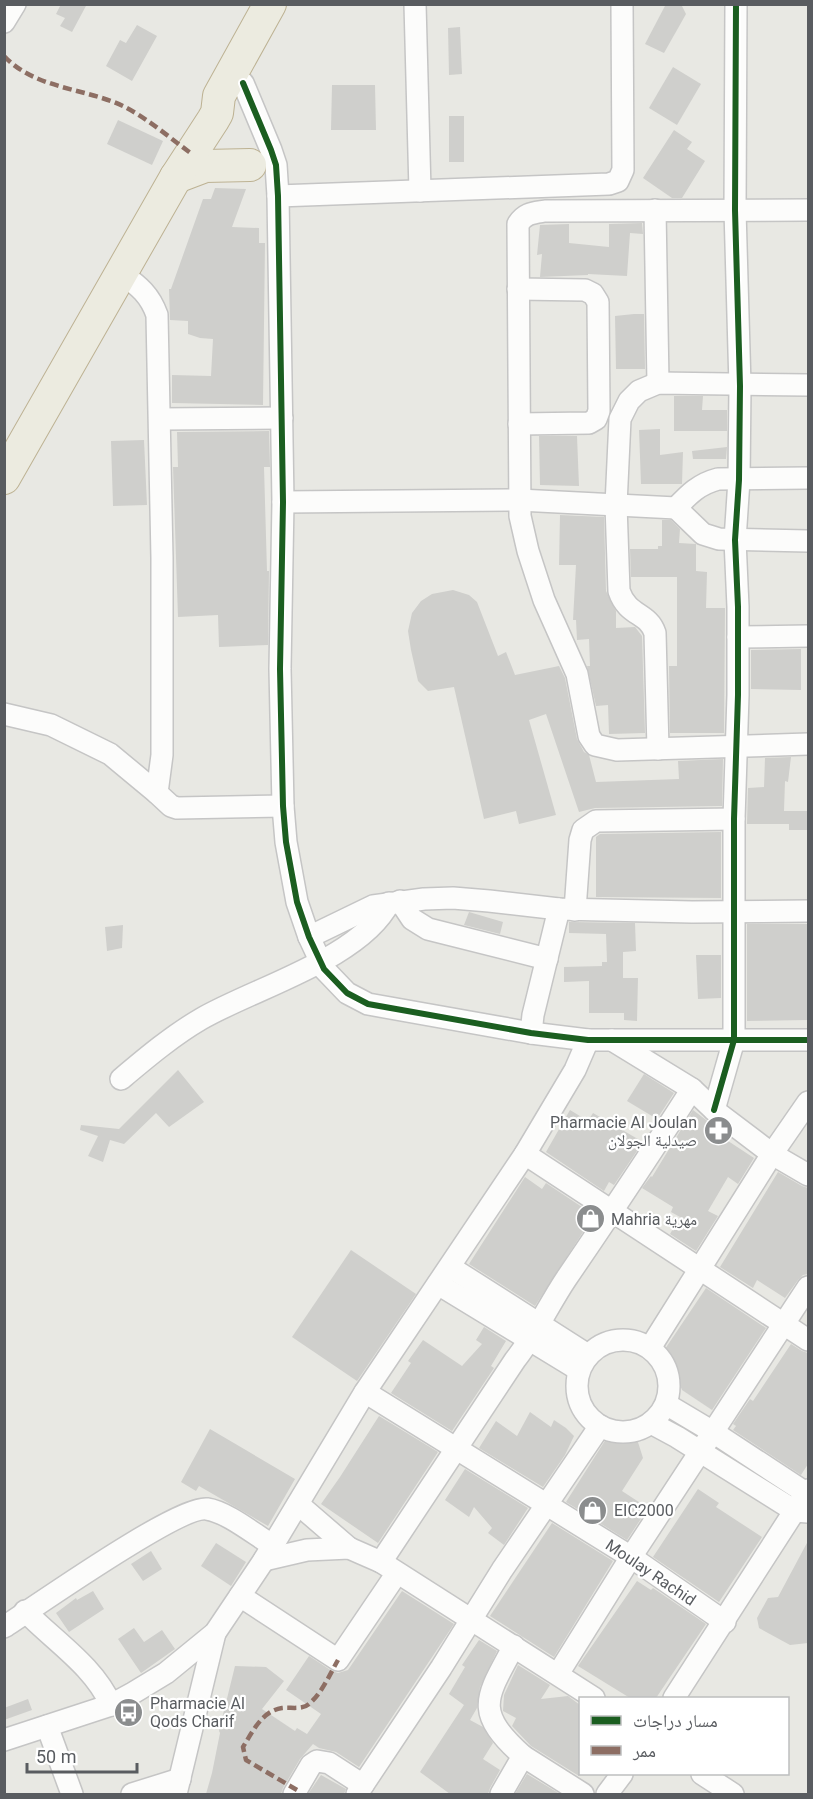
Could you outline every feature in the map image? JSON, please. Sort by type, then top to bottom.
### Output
[{"type":"highway","points":[[4,478],[176,177],[217,113],[219,96],[270,4]]},
{"type":"highway","points":[[217,113],[230,105],[288,4]]},
{"type":"highway","points":[[176,177],[205,166],[250,165]]},
{"type":"street","points":[[4,22],[15,4]]},
{"type":"street","points":[[415,4],[420,191]]},
{"type":"street","points":[[196,148],[215,147],[250,165],[278,190],[420,191],[609,184],[618,181],[623,170],[622,4]]},
{"type":"street","points":[[714,1110],[734,1040],[734,819],[738,638],[735,540],[739,480],[740,386],[735,210],[736,4]]},
{"type":"street","points":[[243,83],[272,150],[276,165],[283,502],[280,657],[283,806],[290,873],[309,937],[320,962],[335,983],[347,993],[368,1004],[531,1033],[588,1040],[808,1040]]},
{"type":"street","points":[[655,210],[657,383]]},
{"type":"street","points":[[808,210],[545,211],[524,216],[518,224],[520,516],[528,551],[541,590],[577,674],[589,736],[595,745],[617,750],[808,744]]},
{"type":"street","points":[[122,274],[143,290],[152,302],[156,315],[160,419],[162,755],[156,793]]},
{"type":"street","points":[[518,289],[585,290],[593,294],[598,302],[599,411],[596,419],[589,423],[519,424]]},
{"type":"street","points":[[658,749],[655,633],[648,620],[629,609],[622,601],[619,591],[616,505],[621,419],[629,401],[639,392],[657,383],[740,386],[808,385]]},
{"type":"street","points":[[160,419],[282,418]]},
{"type":"street","points":[[676,508],[689,493],[704,483],[718,479],[808,478]]},
{"type":"street","points":[[283,502],[519,500],[676,508],[703,534],[719,539],[808,541]]},
{"type":"street","points":[[738,638],[808,636]]},
{"type":"street","points":[[4,714],[51,725],[110,754],[171,806],[177,808],[283,806]]},
{"type":"street","points":[[531,1033],[533,1015],[547,959],[567,910],[580,840],[588,825],[596,821],[734,819]]},
{"type":"street","points":[[309,937],[366,909],[394,902],[453,898],[567,910],[808,911]]},
{"type":"street","points":[[394,902],[412,919],[428,929],[547,959]]},
{"type":"street","points":[[121,1079],[201,1019],[320,962],[366,931],[394,902]]},
{"type":"street","points":[[4,1740],[111,1704],[166,1673],[215,1633],[268,1553],[365,1392],[525,1154],[575,1070],[588,1040]]},
{"type":"street","points":[[611,1040],[692,1089],[714,1110],[772,1154],[808,1175]]},
{"type":"street","points":[[666,1074],[679,1040]]},
{"type":"street","points":[[240,1596],[338,1660],[456,1450],[692,1089]]},
{"type":"street","points":[[650,1348],[772,1154],[808,1102]]},
{"type":"street","points":[[525,1154],[808,1340]]},
{"type":"street","points":[[450,1267],[535,1331],[584,1362]]},
{"type":"street","points":[[438,1284],[535,1331]]},
{"type":"street","points":[[558,1674],[631,1557],[808,1287]]},
{"type":"street","points":[[618,1339],[635,1341],[650,1348],[661,1359],[668,1373],[669,1389],[666,1404],[651,1423],[631,1431],[610,1430],[600,1426],[586,1413],[578,1395],[577,1382],[584,1362],[602,1344],[618,1339]]},
{"type":"street","name":"Moulay Rachid","points":[[365,1392],[631,1557],[724,1622]]},
{"type":"street","points":[[666,1404],[713,1432],[805,1500]]},
{"type":"street","points":[[651,1423],[700,1452],[805,1500]]},
{"type":"street","points":[[294,1794],[311,1765],[317,1761],[329,1763],[360,1790],[545,1505],[600,1426]]},
{"type":"street","points":[[676,1697],[805,1500]]},
{"type":"street","points":[[298,1504],[349,1548],[389,1568],[471,1618],[592,1697]]},
{"type":"street","points":[[4,1627],[25,1611],[171,1521],[198,1509],[218,1513],[268,1553],[349,1548]]},
{"type":"street","points":[[25,1611],[90,1673],[111,1704]]},
{"type":"street","points":[[132,1794],[178,1787],[215,1633]]},
{"type":"street","points":[[514,1646],[494,1684],[488,1701],[498,1730],[524,1756],[584,1794]]},
{"type":"street","points":[[47,1726],[72,1794]]},
{"type":"street","points":[[501,1794],[524,1756]]},
{"type":"street","points":[[607,1794],[621,1775]]},
{"type":"street","points":[[705,1775],[733,1794]]},
{"type":"building","points":[[61,4],[87,4],[72,32],[60,26],[65,18],[56,14]]},
{"type":"building","points":[[666,4],[679,4],[686,14],[664,53],[645,44]]},
{"type":"building","points":[[137,25],[157,36],[132,81],[106,66],[120,40],[126,43]]},
{"type":"building","points":[[460,27],[462,74],[449,75],[448,28]]},
{"type":"building","points":[[673,67],[701,84],[677,125],[649,108]]},
{"type":"building","points":[[332,85],[375,85],[376,130],[331,130]]},
{"type":"building","points":[[449,116],[464,116],[464,162],[449,162]]},
{"type":"building","points":[[118,120],[163,141],[152,165],[107,144]]},
{"type":"building","points":[[674,130],[692,142],[687,149],[705,161],[682,198],[672,198],[643,178]]},
{"type":"building","points":[[215,188],[246,189],[232,227],[259,228],[259,243],[265,243],[263,405],[172,403],[172,375],[211,376],[213,339],[188,334],[188,321],[170,320],[169,289],[171,289],[203,199],[211,199]]},
{"type":"building","points":[[642,223],[643,234],[630,233],[627,276],[588,274],[540,277],[542,254],[537,255],[540,225],[569,224],[569,243],[609,247],[609,224]]},
{"type":"building","points":[[644,314],[645,369],[616,369],[615,316]]},
{"type":"building","points":[[674,396],[703,396],[702,410],[727,410],[727,431],[674,431]]},
{"type":"building","points":[[660,429],[660,455],[683,452],[682,484],[641,484],[639,430]]},
{"type":"building","points":[[269,431],[270,467],[264,467],[267,571],[269,571],[268,645],[219,647],[218,615],[178,617],[173,467],[178,467],[177,432]]},
{"type":"building","points":[[539,436],[577,436],[579,486],[540,485]]},
{"type":"building","points":[[144,440],[147,505],[113,506],[111,441]]},
{"type":"building","points":[[727,447],[726,459],[693,459],[692,451]]},
{"type":"building","points":[[560,515],[604,517],[606,591],[616,611],[616,628],[635,627],[642,636],[645,733],[609,734],[608,705],[596,706],[587,666],[590,666],[589,639],[577,640],[576,620],[573,620],[576,565],[559,565]]},
{"type":"building","points":[[662,520],[671,520],[680,529],[679,543],[696,544],[696,571],[707,572],[706,608],[725,608],[724,733],[670,733],[669,666],[677,666],[677,577],[631,577],[630,549],[658,549],[658,546],[662,546]]},
{"type":"building","points":[[453,590],[469,595],[477,602],[498,656],[506,652],[515,675],[559,666],[565,678],[577,739],[584,752],[589,755],[596,782],[679,779],[678,761],[723,759],[722,806],[595,808],[579,812],[546,714],[529,720],[556,815],[519,824],[516,811],[484,819],[454,687],[428,691],[418,681],[408,631],[412,613],[421,601],[432,594]]},
{"type":"building","points":[[801,649],[801,690],[751,689],[751,650]]},
{"type":"building","points":[[791,757],[788,782],[785,781],[784,811],[808,811],[808,830],[789,830],[789,824],[747,824],[748,788],[764,787],[765,758]]},
{"type":"building","points":[[721,832],[721,898],[596,897],[596,837],[600,834]]},
{"type":"building","points":[[469,912],[503,922],[500,934],[464,925]]},
{"type":"building","points":[[569,922],[635,923],[636,951],[623,952],[623,978],[638,978],[637,1021],[624,1020],[624,1013],[589,1013],[589,981],[564,982],[564,967],[602,966],[602,962],[607,962],[606,934],[569,933]]},
{"type":"building","points":[[747,924],[808,924],[808,1020],[747,1021]]},
{"type":"building","points":[[123,925],[122,948],[107,951],[105,927]]},
{"type":"building","points":[[696,955],[721,955],[721,998],[698,999]]},
{"type":"building","points":[[178,1070],[204,1102],[169,1127],[156,1113],[124,1144],[110,1140],[103,1162],[88,1156],[98,1136],[80,1130],[81,1125],[119,1129]]},
{"type":"building","points":[[644,1074],[674,1093],[657,1119],[627,1101]]},
{"type":"building","points":[[570,1110],[588,1121],[593,1113],[643,1142],[614,1185],[609,1182],[604,1191],[546,1152]]},
{"type":"building","points":[[693,1110],[727,1136],[725,1139],[754,1158],[738,1184],[728,1177],[708,1211],[718,1216],[696,1251],[670,1234],[680,1217],[671,1212],[673,1207],[642,1188],[652,1177]]},
{"type":"building","points":[[778,1172],[808,1188],[808,1274],[798,1280],[785,1298],[757,1280],[753,1288],[720,1267]]},
{"type":"building","points":[[525,1177],[542,1189],[546,1183],[594,1215],[535,1306],[469,1264]]},
{"type":"building","points":[[351,1250],[416,1294],[357,1381],[292,1337]]},
{"type":"building","points":[[706,1288],[766,1328],[712,1410],[682,1390],[665,1349]]},
{"type":"building","points":[[484,1327],[506,1341],[491,1366],[494,1368],[452,1431],[391,1393],[411,1363],[408,1361],[423,1340],[462,1366],[482,1344],[476,1340]]},
{"type":"building","points":[[791,1344],[808,1353],[808,1464],[801,1475],[733,1430],[736,1426],[733,1424],[750,1399],[753,1401]]},
{"type":"building","points":[[530,1412],[551,1427],[554,1420],[574,1436],[565,1455],[543,1487],[479,1448],[496,1421],[517,1436]]},
{"type":"building","points":[[379,1416],[438,1452],[378,1543],[321,1504]]},
{"type":"building","points":[[210,1429],[295,1479],[268,1526],[199,1486],[196,1491],[181,1482]]},
{"type":"building","points":[[608,1436],[637,1439],[643,1458],[622,1491],[648,1508],[627,1540],[566,1502]]},
{"type":"building","points":[[465,1469],[528,1508],[504,1545],[488,1533],[492,1528],[474,1507],[469,1517],[445,1500]]},
{"type":"building","points":[[698,1489],[719,1503],[716,1507],[762,1537],[719,1602],[653,1557]]},
{"type":"building","points":[[552,1523],[613,1561],[554,1657],[490,1616]]},
{"type":"building","points":[[808,1541],[808,1643],[790,1645],[759,1628],[757,1618],[768,1598],[778,1597]]},
{"type":"building","points":[[216,1543],[246,1562],[231,1586],[201,1566]]},
{"type":"building","points":[[151,1551],[162,1569],[143,1581],[131,1564]]},
{"type":"building","points":[[637,1581],[651,1590],[653,1588],[706,1624],[657,1697],[628,1697],[578,1666]]},
{"type":"building","points":[[93,1591],[104,1609],[69,1632],[56,1613],[76,1598],[77,1600]]},
{"type":"building","points":[[402,1591],[454,1624],[359,1767],[336,1752],[319,1748],[313,1744],[300,1759],[281,1794],[206,1794],[235,1666],[266,1667],[284,1681],[262,1709],[295,1731],[297,1728],[307,1734],[321,1714],[286,1690],[309,1656],[332,1671],[338,1673],[348,1670]]},
{"type":"building","points":[[134,1628],[144,1642],[162,1630],[175,1649],[141,1673],[118,1639]]},
{"type":"building","points":[[479,1640],[497,1651],[480,1687],[477,1708],[470,1720],[483,1727],[493,1743],[483,1759],[500,1770],[488,1794],[450,1794],[420,1772],[464,1705],[449,1694],[465,1667],[462,1665]]},
{"type":"building","points":[[518,1665],[550,1685],[541,1699],[568,1696],[579,1704],[579,1776],[531,1746],[512,1726],[516,1718],[503,1711],[504,1695]]},
{"type":"building","points":[[28,1699],[32,1710],[4,1720],[4,1708]]},
{"type":"building","points":[[527,1774],[560,1794],[515,1794]]},
{"type":"building","points":[[321,1775],[346,1789],[344,1794],[308,1794]]},
{"type":"marked path","points":[[4,56],[16,67],[45,82],[123,106],[150,122],[192,154]]},
{"type":"marked path","points":[[297,1790],[246,1760],[243,1747],[254,1728],[269,1713],[282,1708],[300,1708],[314,1700],[338,1660]]},
{"type":"cycle path","points":[[714,1110],[734,1040],[734,819],[738,695],[735,540],[739,480],[740,386],[735,210],[736,4]]},
{"type":"cycle path","points":[[243,83],[276,165],[278,196],[283,502],[280,669],[286,842],[297,902],[309,937],[324,969],[347,993],[368,1004],[531,1033],[588,1040],[808,1040]]},
{"type":"place","name":"Pharmacie Al Joulan صيدلية الجولان","points":[[718,1131]]},
{"type":"place","name":"Mahria مهرية","points":[[590,1219]]},
{"type":"place","name":"EIC2000","points":[[593,1510]]},
{"type":"place","name":"Pharmacie Al Qods Charif","points":[[129,1712]]}]
